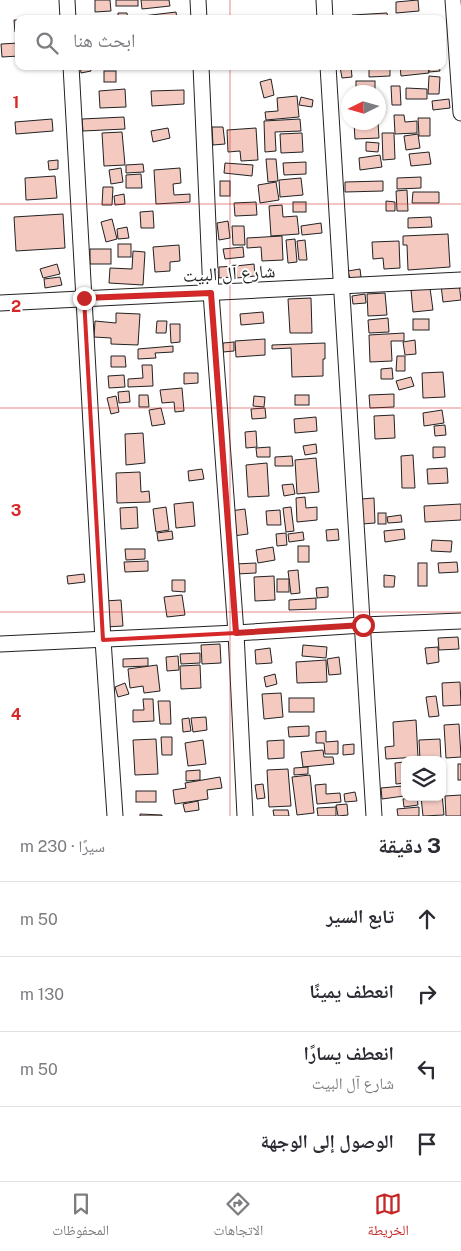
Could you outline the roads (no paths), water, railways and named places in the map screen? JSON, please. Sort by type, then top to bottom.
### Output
[{"type":"street","points":[[67,0],[68,15]]},
{"type":"street","points":[[198,0],[199,15]]},
{"type":"street","points":[[324,0],[325,15]]},
{"type":"street","points":[[454,0],[461,113]]},
{"type":"street","points":[[71,70],[103,640],[115,816]]},
{"type":"street","points":[[201,70],[211,293],[236,633],[245,816]]},
{"type":"street","points":[[328,70],[374,816]]},
{"type":"street","name":"شارع آل البيت","points":[[0,303],[461,280]]},
{"type":"street","points":[[0,644],[461,621]]}]
